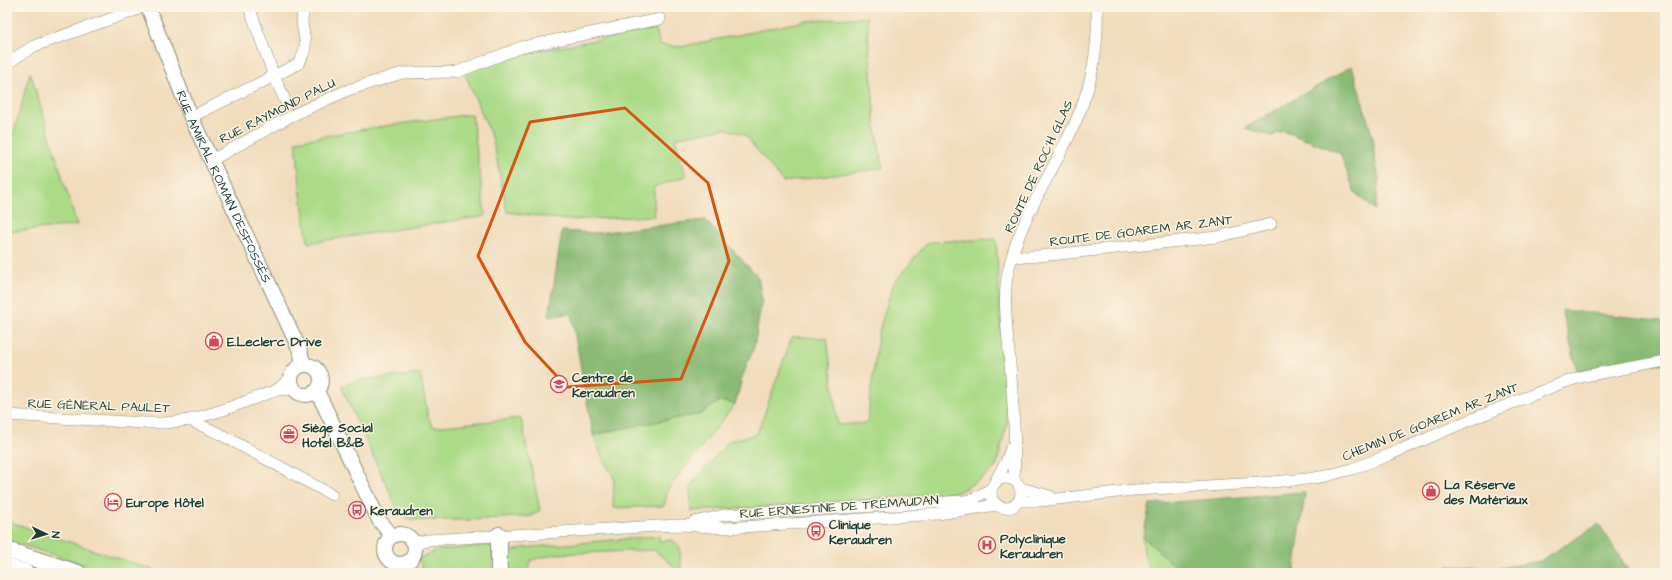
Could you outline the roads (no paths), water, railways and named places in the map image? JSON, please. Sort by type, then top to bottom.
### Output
[{"type":"highway","points":[[499,535],[499,573]]},
{"type":"highway","points":[[7,550],[78,573]]},
{"type":"highway","points":[[7,567],[26,573]]},
{"type":"main road","name":"RUE AMIRAL ROMAIN DESFOSSÉS","points":[[148,7],[210,161],[299,348],[304,365]]},
{"type":"main road","points":[[304,365],[314,368],[321,376],[320,387],[317,391],[313,394],[305,396],[298,393],[292,383],[296,369],[304,365]]},
{"type":"main road","points":[[317,391],[379,520],[392,536]]},
{"type":"main road","points":[[402,534],[411,539],[414,543],[414,553],[406,568],[394,563],[386,554],[386,543],[392,536],[402,534]]},
{"type":"street","points":[[12,60],[34,46],[136,10],[139,7]]},
{"type":"street","points":[[249,7],[274,76],[286,100]]},
{"type":"street","points":[[191,117],[298,64],[305,55],[306,46],[301,16],[305,7]]},
{"type":"street","name":"ROUTE DE ROC'H GLAS","points":[[1017,484],[1007,303],[1007,277],[1028,216],[1068,138],[1088,90],[1098,43],[1097,7]]},
{"type":"street","name":"RUE RAYMOND PALU","points":[[210,161],[294,115],[327,99],[348,90],[402,72],[457,72],[522,47],[660,19]]},
{"type":"street","name":"ROUTE DE GOAREM AR ZANT","points":[[1013,256],[1028,257],[1217,237],[1271,224]]},
{"type":"street","name":"CHEMIN DE GOAREM AR ZANT","points":[[1019,501],[1040,501],[1151,489],[1260,483],[1326,476],[1352,469],[1389,455],[1464,422],[1562,383],[1598,373],[1665,361]]},
{"type":"street","name":"RUE GÉNÉRAL PAULET","points":[[7,415],[165,423],[189,420],[223,410],[292,383]]},
{"type":"street","name":"RUE GÉNÉRAL PAULET","points":[[189,420],[218,433],[332,495]]},
{"type":"street","name":"ROUTE DE ROC'H GLAS","points":[[993,485],[1006,462],[1014,433]]},
{"type":"street","points":[[1007,477],[1017,484],[1021,495],[1019,501],[1014,506],[1009,508],[996,505],[992,500],[993,485],[1000,478],[1007,477]]},
{"type":"street","name":"CHEMIN DE GOAREM AR ZANT","points":[[1017,484],[1039,494],[1058,498]]},
{"type":"street","name":"RUE ERNESTINE DE TRÉMAUDAN","points":[[682,525],[724,515],[964,501],[973,499],[993,485]]},
{"type":"street","name":"RUE ERNESTINE DE TRÉMAUDAN","points":[[414,543],[428,540],[499,535],[682,525],[724,528],[810,523],[938,514],[996,505]]},
{"type":"place","name":"E.Leclerc Drive","points":[[214,341]]},
{"type":"place","name":"Centre de Keraudren","points":[[559,384]]},
{"type":"place","name":"Siège Social Hotel B&B","points":[[289,434]]},
{"type":"place","name":"La Réserve des Matériaux","points":[[1431,491]]},
{"type":"place","name":"Europe Hôtel","points":[[113,502]]},
{"type":"place","name":"Keraudren","points":[[357,510]]},
{"type":"place","name":"Clinique Keraudren","points":[[816,531]]},
{"type":"place","name":"Polyclinique Keraudren","points":[[987,545]]}]
